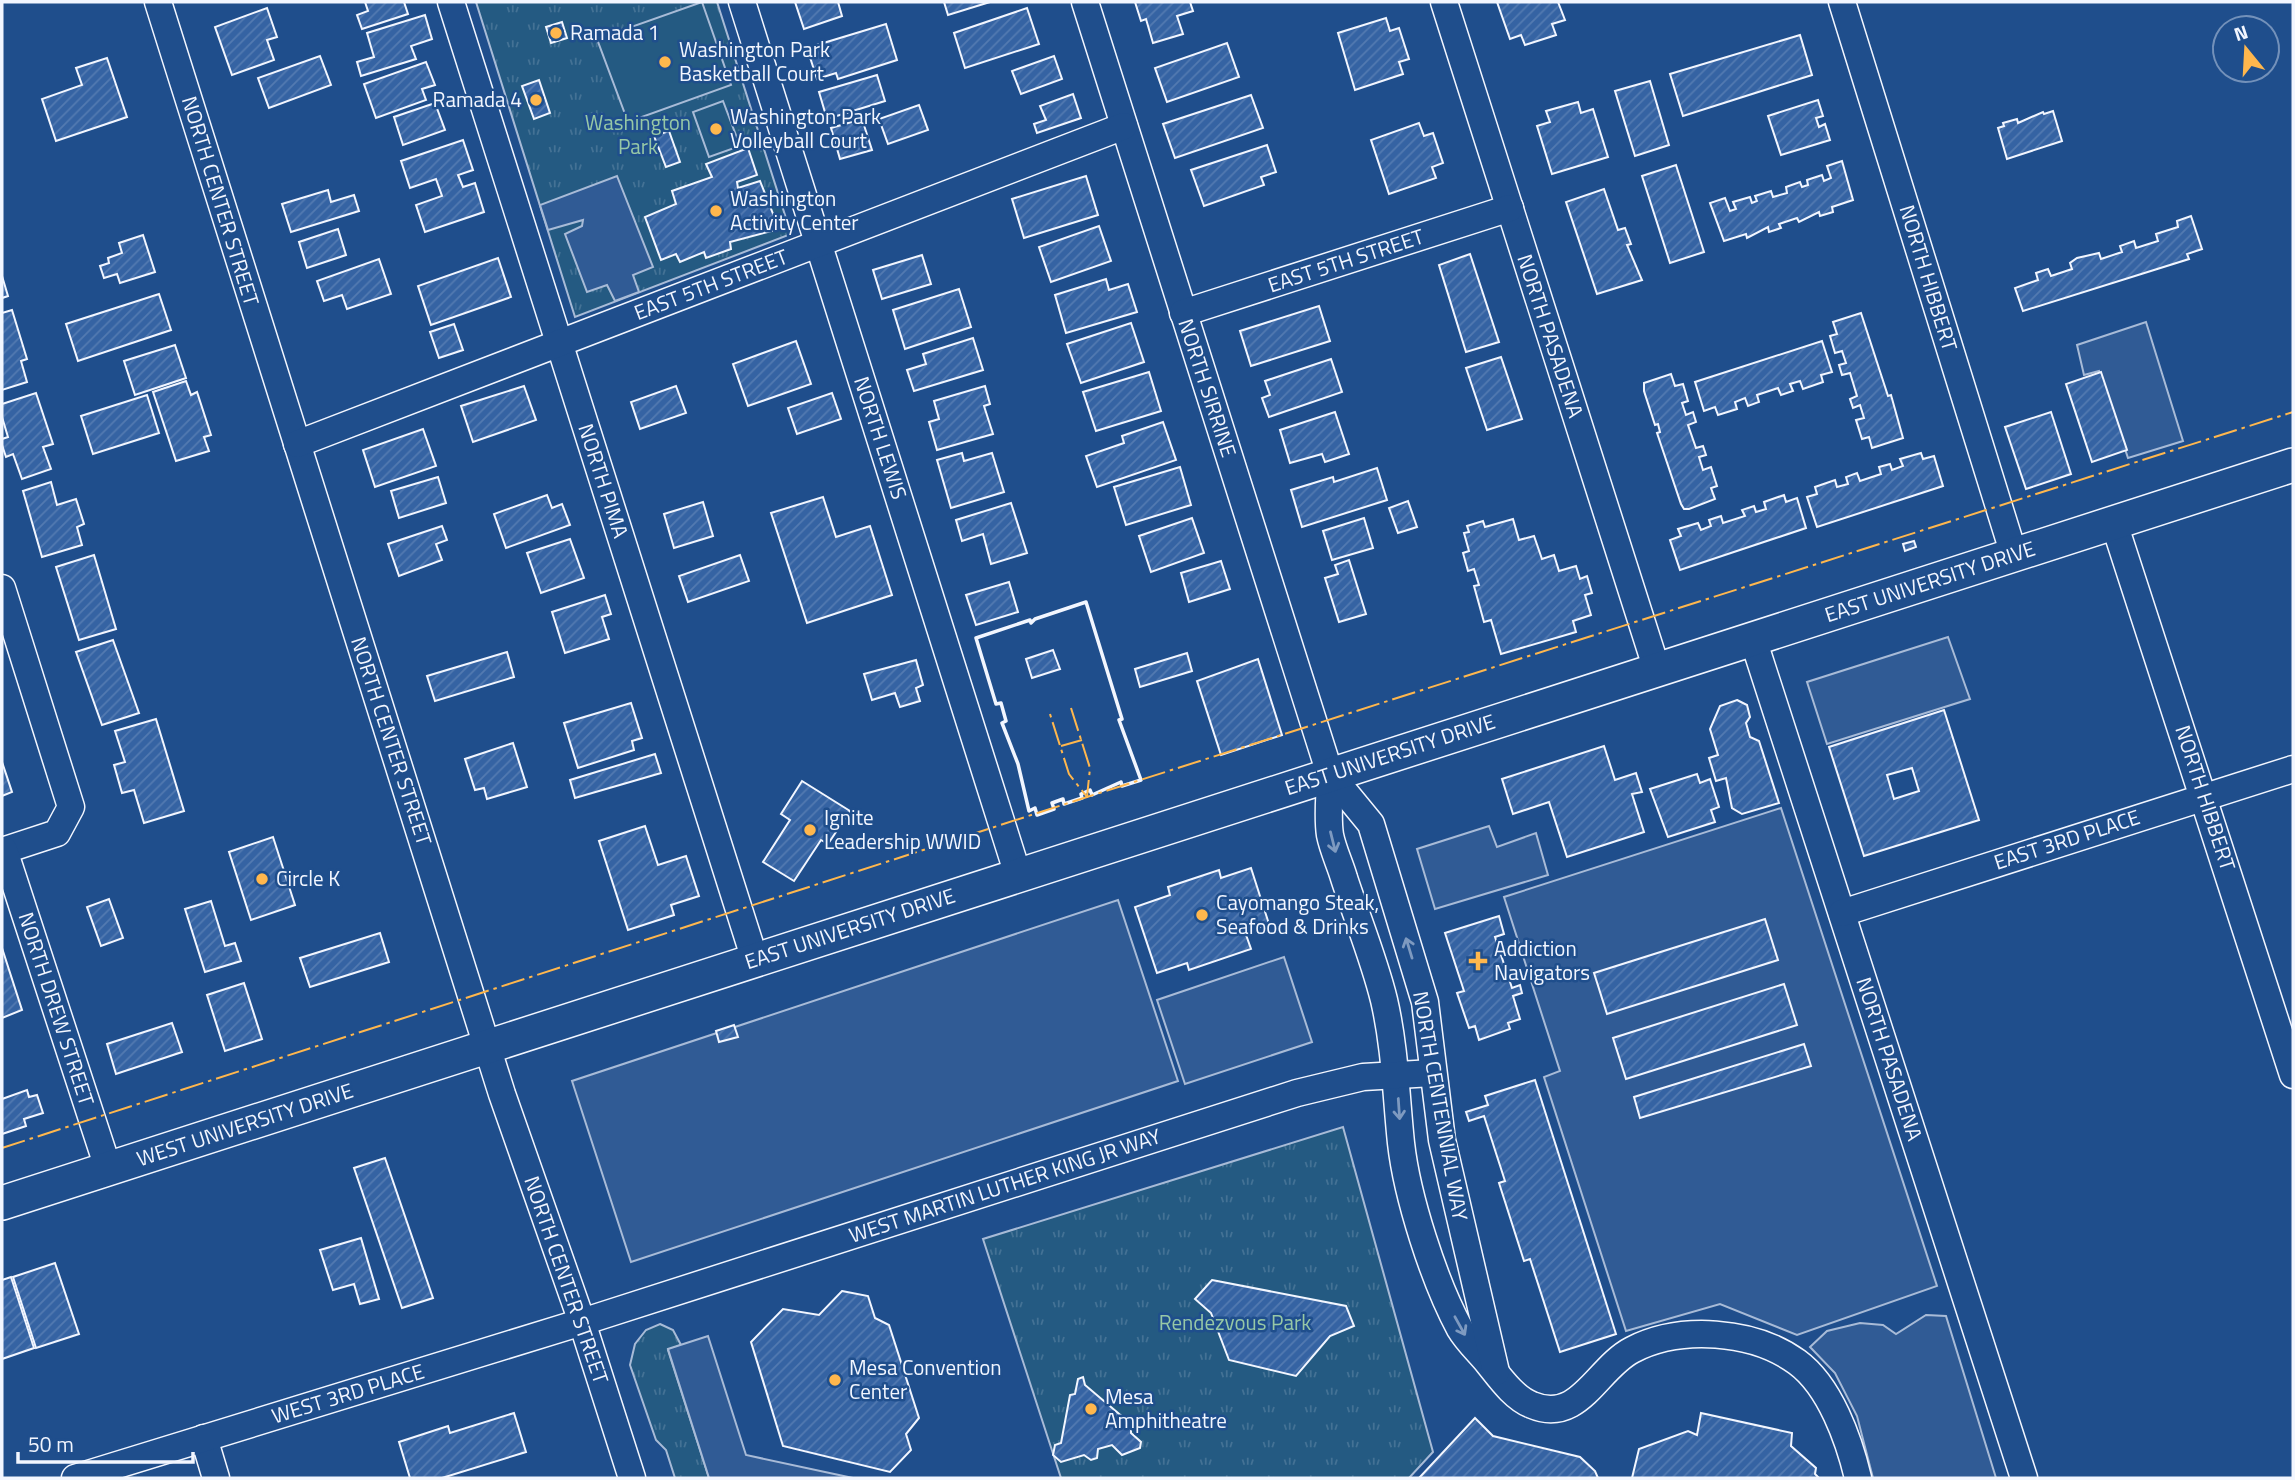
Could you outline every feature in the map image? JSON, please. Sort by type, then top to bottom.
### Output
[{"type":"main road","name":"EAST UNIVERSITY DRIVE","points":[[488,1047],[2293,465]]},
{"type":"main road","name":"WEST UNIVERSITY DRIVE","points":[[2,1203],[488,1047]]},
{"type":"street","name":"NORTH CENTER STREET","points":[[158,2],[488,1047],[632,1478]]},
{"type":"street","name":"NORTH PIMA","points":[[451,2],[755,960]]},
{"type":"street","name":"NORTH LEWIS","points":[[742,2],[1018,875]]},
{"type":"street","name":"NORTH SIRRINE","points":[[1085,2],[1330,774]]},
{"type":"street","name":"NORTH PASADENA","points":[[1444,2],[1657,670]]},
{"type":"street","name":"NORTH HIBBERT","points":[[1842,2],[2014,555]]},
{"type":"street","name":"EAST 5TH STREET","points":[[297,444],[1124,126]]},
{"type":"street","name":"EAST 5TH STREET","points":[[1183,313],[1510,208]]},
{"type":"street","name":"NORTH HIBBERT","points":[[2114,523],[2293,1075]]},
{"type":"street","points":[[2,588],[71,807],[57,833],[3,850]]},
{"type":"street","name":"NORTH PASADENA","points":[[1754,639],[2024,1478]]},
{"type":"street","name":"EAST 3RD PLACE","points":[[1842,913],[2293,769]]},
{"type":"street","name":"NORTH CENTENNIAL WAY","points":[[1330,774],[1371,824],[1425,1002],[1444,1154],[1497,1374]]},
{"type":"street","name":"NORTH CENTENNIAL WAY","points":[[1330,774],[1330,835],[1383,997],[1396,1076],[1401,1146],[1435,1271],[1461,1330],[1524,1402],[1548,1410],[1562,1408],[1579,1400],[1605,1370],[1632,1350],[1696,1334],[1730,1335],[1765,1346],[1798,1363],[1832,1403],[1858,1478]]},
{"type":"street","name":"NORTH DREW STREET","points":[[3,850],[108,1168]]},
{"type":"street","name":"WEST MARTIN LUTHER KING JR WAY","points":[[582,1322],[1297,1093],[1363,1077],[1433,1073]]},
{"type":"street","name":"WEST 3RD PLACE","points":[[75,1478],[582,1322]]},
{"type":"street","points":[[204,1438],[216,1478]]},
{"type":"green space","name":"Washington Park","points":[[476,2],[717,2],[791,234],[575,317]]},
{"type":"green space","name":"Washington Park Basketball Court","points":[[702,2],[731,85],[628,122],[597,39]]},
{"type":"green space","name":"Washington Park Volleyball Court","points":[[723,101],[740,146],[709,157],[693,112]]},
{"type":"green space","name":"Rendezvous Park","points":[[1343,1127],[1433,1452],[1409,1478],[1061,1478],[983,1239]]},
{"type":"green space","points":[[660,1324],[673,1330],[681,1345],[668,1350],[709,1478],[675,1478],[666,1450],[656,1440],[630,1365],[635,1344],[646,1330]]},
{"type":"shaded area","points":[[617,176],[653,267],[633,275],[639,292],[615,301],[607,285],[587,292],[565,234],[582,226],[583,220],[548,230],[540,205]]},
{"type":"shaded area","points":[[2146,322],[2183,441],[2128,458],[2099,371],[2084,375],[2077,345]]},
{"type":"shaded area","points":[[1948,637],[1970,699],[1827,744],[1807,682]]},
{"type":"shaded area","points":[[1781,808],[1937,1286],[1797,1335],[1720,1304],[1626,1331],[1544,1077],[1560,1071],[1504,897]]},
{"type":"shaded area","points":[[1489,826],[1497,847],[1536,833],[1548,875],[1435,909],[1417,849]]},
{"type":"shaded area","points":[[1118,900],[1178,1081],[631,1262],[572,1081]]},
{"type":"shaded area","points":[[1284,957],[1312,1042],[1185,1084],[1157,1000]]},
{"type":"shaded area","points":[[1926,1315],[1946,1316],[1996,1478],[1873,1478],[1857,1416],[1835,1373],[1810,1347],[1827,1331],[1860,1323],[1883,1325],[1896,1334]]},
{"type":"shaded area","points":[[708,1336],[746,1455],[853,1478],[709,1478],[668,1349]]},
{"type":"building","points":[[365,2],[404,2],[408,14],[362,29],[357,15],[368,11]]},
{"type":"building","points":[[795,2],[838,2],[842,16],[804,29]]},
{"type":"building","points":[[944,2],[990,2],[948,15]]},
{"type":"building","points":[[1135,2],[1190,2],[1193,11],[1177,16],[1183,34],[1153,43],[1146,19],[1141,21]]},
{"type":"building","points":[[1497,2],[1558,2],[1565,20],[1552,24],[1556,35],[1525,45],[1521,35],[1510,39]]},
{"type":"building","points":[[267,8],[277,37],[267,40],[274,60],[232,75],[215,27]]},
{"type":"building","points":[[1027,8],[1039,44],[965,68],[954,33]]},
{"type":"building","points":[[425,15],[432,39],[411,46],[416,59],[361,76],[357,62],[374,57],[367,33]]},
{"type":"building","points":[[1386,18],[1390,31],[1399,28],[1409,59],[1399,62],[1403,74],[1355,90],[1338,33]]},
{"type":"building","name":"Ramada 1","points":[[562,22],[567,38],[551,43],[546,27]]},
{"type":"building","points":[[886,24],[897,60],[838,79],[836,73],[817,79],[807,48]]},
{"type":"building","points":[[1800,35],[1812,75],[1683,116],[1670,74]]},
{"type":"building","points":[[1227,43],[1239,77],[1167,102],[1155,68]]},
{"type":"building","points":[[320,56],[331,85],[269,108],[258,78]]},
{"type":"building","points":[[1054,56],[1062,79],[1021,94],[1012,71]]},
{"type":"building","points":[[107,58],[127,117],[56,141],[42,99],[82,85],[76,68]]},
{"type":"building","points":[[426,62],[435,85],[422,89],[426,100],[376,118],[364,84]]},
{"type":"building","points":[[877,75],[885,101],[827,119],[819,92]]},
{"type":"building","name":"Ramada 4","points":[[539,80],[550,113],[534,119],[522,86]]},
{"type":"building","points":[[1650,81],[1669,145],[1635,156],[1615,91]]},
{"type":"building","points":[[1073,94],[1081,118],[1037,133],[1034,124],[1046,120],[1040,106]]},
{"type":"building","points":[[1251,95],[1263,128],[1175,158],[1163,124]]},
{"type":"building","points":[[1818,100],[1823,116],[1816,118],[1819,127],[1825,124],[1830,140],[1781,155],[1768,116]]},
{"type":"building","points":[[1578,102],[1581,113],[1593,109],[1608,157],[1552,174],[1537,126],[1550,122],[1546,111]]},
{"type":"building","points":[[435,103],[445,130],[403,145],[394,117]]},
{"type":"building","points":[[919,105],[928,130],[888,144],[879,119]]},
{"type":"building","points":[[2053,111],[2062,141],[2007,159],[1998,128],[2004,126],[2003,123],[2017,119],[2018,123],[2043,112]]},
{"type":"building","points":[[862,119],[872,150],[840,159],[831,128]]},
{"type":"building","points":[[1419,123],[1424,136],[1433,133],[1443,163],[1432,167],[1436,178],[1389,194],[1371,140]]},
{"type":"building","points":[[669,131],[680,162],[666,167],[654,136]]},
{"type":"building","points":[[463,140],[473,170],[458,175],[463,187],[475,183],[484,212],[425,232],[416,205],[442,196],[436,179],[410,188],[401,161]]},
{"type":"building","points":[[1267,145],[1276,172],[1261,177],[1264,185],[1204,206],[1191,170]]},
{"type":"building","name":"Washington Activity Center","points":[[748,148],[757,175],[737,182],[738,188],[760,181],[779,229],[730,242],[731,249],[706,258],[704,252],[680,262],[676,254],[661,260],[645,217],[676,204],[672,191],[712,177],[706,164]]},
{"type":"building","points":[[1842,161],[1853,200],[1832,207],[1833,212],[1820,216],[1819,212],[1799,222],[1797,218],[1779,224],[1781,228],[1769,232],[1768,227],[1747,238],[1746,234],[1724,241],[1710,203],[1725,198],[1730,211],[1736,209],[1733,202],[1750,197],[1752,203],[1757,201],[1755,196],[1771,191],[1773,197],[1787,193],[1786,187],[1800,182],[1802,187],[1808,185],[1807,180],[1822,175],[1824,181],[1831,178],[1827,166]]},
{"type":"building","points":[[1676,165],[1704,252],[1670,263],[1642,176]]},
{"type":"building","points":[[1086,176],[1098,215],[1024,238],[1012,199]]},
{"type":"building","points":[[1604,189],[1618,230],[1625,228],[1631,244],[1627,245],[1642,280],[1597,294],[1566,202]]},
{"type":"building","points":[[328,190],[331,202],[354,195],[359,211],[291,232],[282,204]]},
{"type":"building","points":[[2191,216],[2202,249],[2187,254],[2189,259],[2023,311],[2015,288],[2038,280],[2036,273],[2048,269],[2051,276],[2072,269],[2070,263],[2077,258],[2099,253],[2101,259],[2122,252],[2120,246],[2134,241],[2136,248],[2158,241],[2156,234],[2178,227],[2177,221]]},
{"type":"building","points":[[1099,226],[1111,261],[1051,282],[1039,247]]},
{"type":"building","points":[[338,229],[346,255],[307,268],[299,242]]},
{"type":"building","points":[[143,235],[155,272],[120,283],[117,274],[104,278],[100,266],[109,263],[108,258],[122,253],[119,243]]},
{"type":"building","points":[[1470,254],[1499,342],[1466,352],[1439,265]]},
{"type":"building","points":[[922,255],[931,284],[882,299],[873,270]]},
{"type":"building","points":[[498,258],[511,297],[431,325],[418,286]]},
{"type":"building","points":[[379,259],[391,294],[347,309],[342,295],[324,301],[317,281]]},
{"type":"building","points":[[2,276],[8,296],[2,298]]},
{"type":"building","points":[[1106,279],[1109,290],[1128,284],[1137,312],[1066,333],[1055,295]]},
{"type":"building","points":[[959,289],[971,327],[905,349],[893,310]]},
{"type":"building","points":[[159,294],[171,330],[78,361],[66,324]]},
{"type":"building","points":[[1319,306],[1330,341],[1251,366],[1240,331]]},
{"type":"building","points":[[12,310],[27,359],[21,361],[27,382],[2,390],[2,313]]},
{"type":"building","points":[[1861,313],[1888,396],[1891,395],[1903,438],[1872,448],[1869,437],[1862,439],[1856,420],[1864,418],[1860,405],[1853,408],[1850,399],[1857,396],[1850,373],[1842,375],[1839,365],[1846,363],[1842,351],[1835,353],[1830,336],[1837,334],[1833,322]]},
{"type":"building","points":[[1131,323],[1144,362],[1081,383],[1067,344]]},
{"type":"building","points":[[454,324],[463,350],[439,358],[430,332]]},
{"type":"building","points":[[973,338],[983,370],[914,391],[907,370],[926,364],[923,354]]},
{"type":"building","points":[[796,341],[811,384],[748,406],[733,364]]},
{"type":"building","points":[[1822,341],[1832,372],[1821,375],[1823,382],[1803,389],[1800,381],[1790,384],[1793,391],[1781,395],[1778,388],[1757,395],[1759,402],[1748,406],[1745,398],[1735,402],[1737,409],[1718,415],[1715,407],[1704,411],[1695,382]]},
{"type":"building","points":[[175,345],[186,378],[135,395],[124,361]]},
{"type":"building","points":[[1501,357],[1522,419],[1487,430],[1466,368]]},
{"type":"building","points":[[1331,359],[1342,392],[1269,417],[1262,398],[1270,395],[1265,381]]},
{"type":"building","points":[[1149,372],[1161,411],[1096,431],[1083,392]]},
{"type":"building","points":[[2101,372],[2127,450],[2092,462],[2066,384]]},
{"type":"building","points":[[1671,374],[1675,386],[1683,384],[1688,401],[1682,403],[1686,415],[1693,412],[1696,422],[1688,425],[1696,448],[1703,446],[1706,455],[1699,457],[1703,470],[1711,467],[1717,486],[1711,488],[1715,499],[1689,509],[1684,509],[1681,504],[1657,433],[1660,432],[1658,424],[1655,425],[1644,391],[1644,383]]},
{"type":"building","points":[[186,381],[191,395],[197,392],[211,435],[204,437],[209,451],[176,461],[153,392]]},
{"type":"building","points":[[524,386],[536,420],[473,442],[461,406]]},
{"type":"building","points":[[676,386],[686,413],[640,429],[631,402]]},
{"type":"building","points":[[985,386],[990,404],[984,406],[993,434],[937,450],[929,422],[939,419],[934,401]]},
{"type":"building","points":[[36,393],[53,444],[43,447],[51,469],[22,479],[13,454],[6,457],[2,445],[2,439],[8,437],[2,417],[2,404]]},
{"type":"building","points":[[832,393],[841,419],[797,434],[788,408]]},
{"type":"building","points":[[147,395],[159,433],[93,454],[81,416]]},
{"type":"building","points":[[1335,412],[1349,454],[1325,462],[1322,454],[1290,463],[1280,430]]},
{"type":"building","points":[[2051,412],[2071,474],[2026,489],[2005,427]]},
{"type":"building","points":[[1163,422],[1176,460],[1097,487],[1086,456],[1124,443],[1122,436]]},
{"type":"building","points":[[423,429],[436,466],[375,487],[363,450]]},
{"type":"building","points":[[962,453],[964,461],[992,453],[1004,492],[951,508],[937,460]]},
{"type":"building","points":[[1921,453],[1923,459],[1934,456],[1943,486],[1817,527],[1807,497],[1817,494],[1815,487],[1835,480],[1837,487],[1848,484],[1846,477],[1857,473],[1860,481],[1881,474],[1879,467],[1890,464],[1892,470],[1903,466],[1900,459]]},
{"type":"building","points":[[1180,467],[1191,505],[1126,525],[1114,487]]},
{"type":"building","points":[[1377,468],[1387,500],[1302,527],[1291,490],[1333,477],[1334,482]]},
{"type":"building","points":[[438,477],[446,503],[399,518],[391,491]]},
{"type":"building","points":[[51,482],[57,505],[76,499],[84,524],[77,527],[82,545],[42,557],[23,491]]},
{"type":"building","points":[[547,495],[552,508],[562,504],[570,525],[506,548],[494,514]]},
{"type":"building","points":[[1784,495],[1786,502],[1797,498],[1806,528],[1680,570],[1670,540],[1681,536],[1678,529],[1698,523],[1701,530],[1711,526],[1709,520],[1721,516],[1723,523],[1745,516],[1742,510],[1754,506],[1756,512],[1766,509],[1764,502]]},
{"type":"building","points":[[823,497],[836,537],[870,526],[892,595],[807,623],[771,513]]},
{"type":"building","points":[[1408,501],[1417,527],[1398,533],[1389,508]]},
{"type":"building","points":[[703,502],[713,536],[674,548],[664,514]]},
{"type":"building","points":[[1011,503],[1027,553],[991,564],[983,534],[962,541],[956,520]]},
{"type":"building","points":[[1192,518],[1204,553],[1151,572],[1139,536]]},
{"type":"building","points":[[1364,518],[1373,548],[1332,560],[1323,531]]},
{"type":"building","points":[[1513,519],[1519,540],[1534,536],[1542,559],[1554,555],[1559,571],[1576,566],[1580,579],[1587,576],[1592,593],[1585,595],[1591,615],[1573,621],[1576,632],[1501,654],[1491,620],[1484,622],[1474,586],[1479,585],[1474,569],[1468,571],[1463,553],[1469,551],[1464,533],[1469,532],[1467,526],[1483,521],[1485,527]]},
{"type":"building","points":[[442,526],[447,540],[436,544],[442,560],[399,576],[388,544]]},
{"type":"building","points":[[570,539],[584,578],[541,593],[527,553]]},
{"type":"building","points":[[1914,541],[1916,547],[1905,551],[1903,544]]},
{"type":"building","points":[[94,555],[116,629],[79,640],[56,567]]},
{"type":"building","points":[[740,555],[749,581],[688,602],[679,576]]},
{"type":"building","points":[[1349,560],[1366,614],[1339,622],[1325,578],[1338,574],[1335,565]]},
{"type":"building","points":[[1221,561],[1230,589],[1189,602],[1181,573]]},
{"type":"building","points":[[1009,582],[1018,612],[976,625],[966,595]]},
{"type":"building","points":[[605,595],[611,614],[602,617],[609,639],[565,653],[552,612]]},
{"type":"building","points":[[113,640],[139,713],[102,725],[76,652]]},
{"type":"building","points":[[1053,650],[1060,669],[1032,678],[1026,659]]},
{"type":"building","points":[[507,652],[514,677],[435,701],[427,676]]},
{"type":"building","points":[[1187,653],[1192,671],[1140,687],[1135,669]]},
{"type":"building","points":[[1258,659],[1282,735],[1221,755],[1197,681]]},
{"type":"building","points":[[916,660],[923,685],[916,688],[920,701],[900,707],[895,693],[872,700],[864,674]]},
{"type":"building","points":[[1737,700],[1747,705],[1750,717],[1746,723],[1750,737],[1759,741],[1779,803],[1742,814],[1732,808],[1726,778],[1716,781],[1709,758],[1718,755],[1710,729],[1720,706]]},
{"type":"building","points":[[631,703],[642,738],[632,741],[634,750],[578,768],[564,723]]},
{"type":"building","points":[[1944,710],[1979,820],[1864,856],[1829,747]],"holes":[[[1912,768],[1919,791],[1894,799],[1887,775]]]},
{"type":"building","points":[[156,719],[184,811],[144,823],[134,790],[122,793],[114,765],[125,762],[115,731]]},
{"type":"building","points":[[513,743],[527,787],[487,799],[484,788],[475,790],[465,759]]},
{"type":"building","points":[[1604,746],[1615,780],[1636,773],[1642,792],[1632,794],[1644,832],[1567,857],[1549,802],[1513,814],[1502,779]]},
{"type":"building","points":[[655,754],[661,773],[575,798],[570,780]]},
{"type":"building","points":[[2,762],[12,792],[2,796]]},
{"type":"building","points":[[1697,774],[1700,783],[1710,779],[1719,807],[1711,810],[1715,822],[1668,837],[1650,789]]},
{"type":"building","name":"Ignite Leadership WWID","points":[[802,781],[850,811],[828,844],[821,840],[794,881],[763,862],[790,820],[781,814]]},
{"type":"building","points":[[645,826],[658,865],[686,856],[699,896],[671,905],[674,915],[628,930],[599,841]]},
{"type":"building","name":"Circle K","points":[[273,837],[295,905],[251,920],[229,852]]},
{"type":"building","name":"Cayomango Steak, Seafood & Drinks","points":[[1251,868],[1269,924],[1245,932],[1251,949],[1189,970],[1187,963],[1157,973],[1135,907],[1170,895],[1168,887],[1219,870],[1221,878]]},
{"type":"building","points":[[109,899],[123,938],[101,946],[87,907]]},
{"type":"building","points":[[211,901],[225,946],[235,943],[241,961],[205,972],[185,909]]},
{"type":"building","name":"Addiction Navigators","points":[[1499,916],[1504,934],[1495,937],[1512,988],[1520,985],[1522,993],[1513,996],[1520,1019],[1508,1023],[1510,1029],[1479,1040],[1475,1026],[1469,1028],[1457,993],[1464,991],[1445,933]]},
{"type":"building","points":[[1765,919],[1778,960],[1607,1014],[1594,973]]},
{"type":"building","name":"Circle K","points":[[380,933],[389,962],[310,987],[300,958]]},
{"type":"building","points":[[2,948],[22,1010],[2,1018]]},
{"type":"building","points":[[244,983],[262,1039],[225,1051],[207,995]]},
{"type":"building","points":[[1784,984],[1797,1025],[1626,1079],[1613,1038]]},
{"type":"building","points":[[172,1023],[182,1052],[116,1074],[107,1044]]},
{"type":"building","points":[[734,1025],[738,1037],[719,1042],[716,1031]]},
{"type":"building","points":[[1804,1044],[1811,1066],[1640,1118],[1634,1097]]},
{"type":"building","points":[[1535,1080],[1616,1334],[1560,1352],[1530,1259],[1524,1261],[1499,1183],[1505,1181],[1484,1116],[1469,1121],[1466,1112],[1488,1105],[1485,1096]]},
{"type":"building","points":[[27,1090],[29,1097],[37,1095],[43,1113],[24,1119],[26,1126],[2,1134],[2,1099]]},
{"type":"building","points":[[385,1158],[433,1298],[402,1308],[354,1168]]},
{"type":"building","points":[[361,1238],[379,1299],[360,1304],[354,1284],[333,1290],[320,1250]]},
{"type":"building","points":[[55,1263],[79,1334],[36,1348],[13,1277]]},
{"type":"building","points":[[11,1277],[34,1348],[2,1359],[2,1280]]},
{"type":"building","points":[[1212,1280],[1346,1306],[1354,1326],[1330,1336],[1296,1376],[1229,1360],[1211,1313],[1195,1299]]},
{"type":"building","name":"Mesa Convention Center","points":[[842,1291],[868,1296],[875,1318],[889,1325],[919,1418],[906,1434],[911,1450],[890,1472],[783,1446],[751,1342],[783,1309],[819,1315]]},
{"type":"building","name":"Mesa Amphitheatre","points":[[1083,1377],[1085,1385],[1131,1424],[1131,1433],[1141,1442],[1140,1448],[1122,1455],[1112,1445],[1098,1449],[1097,1458],[1091,1460],[1084,1455],[1061,1462],[1053,1455],[1055,1445],[1061,1443],[1070,1395],[1075,1394],[1078,1379]]},
{"type":"building","points":[[514,1413],[526,1452],[442,1478],[410,1478],[399,1442],[448,1426],[450,1433]]},
{"type":"building","points":[[1701,1413],[1792,1433],[1791,1446],[1816,1468],[1815,1474],[1819,1478],[1632,1478],[1639,1449],[1688,1431],[1697,1435]]},
{"type":"building","points":[[1475,1418],[1493,1436],[1580,1457],[1595,1471],[1598,1478],[1419,1478]]},
{"type":"wall","points":[[1086,602],[1122,719],[1119,720],[1141,780],[1122,786],[1121,782],[1092,795],[1090,790],[1081,794],[1082,798],[1064,804],[1063,799],[1052,803],[1054,809],[1037,815],[1035,808],[1029,811],[1018,764],[1002,723],[1006,721],[1001,703],[996,704],[976,638],[1030,620],[1031,623],[1035,619],[1086,602]]},
{"type":"power","points":[[1071,708],[1090,768],[1087,797],[2293,412]]},
{"type":"power","points":[[2,1148],[1087,797],[1069,774],[1050,714]]},
{"type":"power","points":[[1061,746],[1082,740]]},
{"type":"place","name":"Ramada 1","points":[[556,33]]},
{"type":"place","name":"Washington Park Basketball Court","points":[[665,62]]},
{"type":"place","name":"Ramada 4","points":[[536,100]]},
{"type":"place","name":"Washington Park Volleyball Court","points":[[716,129]]},
{"type":"place","name":"Washington Activity Center","points":[[716,211]]},
{"type":"place","name":"Ignite Leadership WWID","points":[[810,830]]},
{"type":"place","name":"Circle K","points":[[262,879]]},
{"type":"place","name":"Cayomango Steak, Seafood & Drinks","points":[[1202,915]]},
{"type":"place","name":"Addiction Navigators","points":[[1478,961]]},
{"type":"place","name":"Mesa Convention Center","points":[[835,1380]]},
{"type":"place","name":"Mesa Amphitheatre","points":[[1091,1409]]}]
